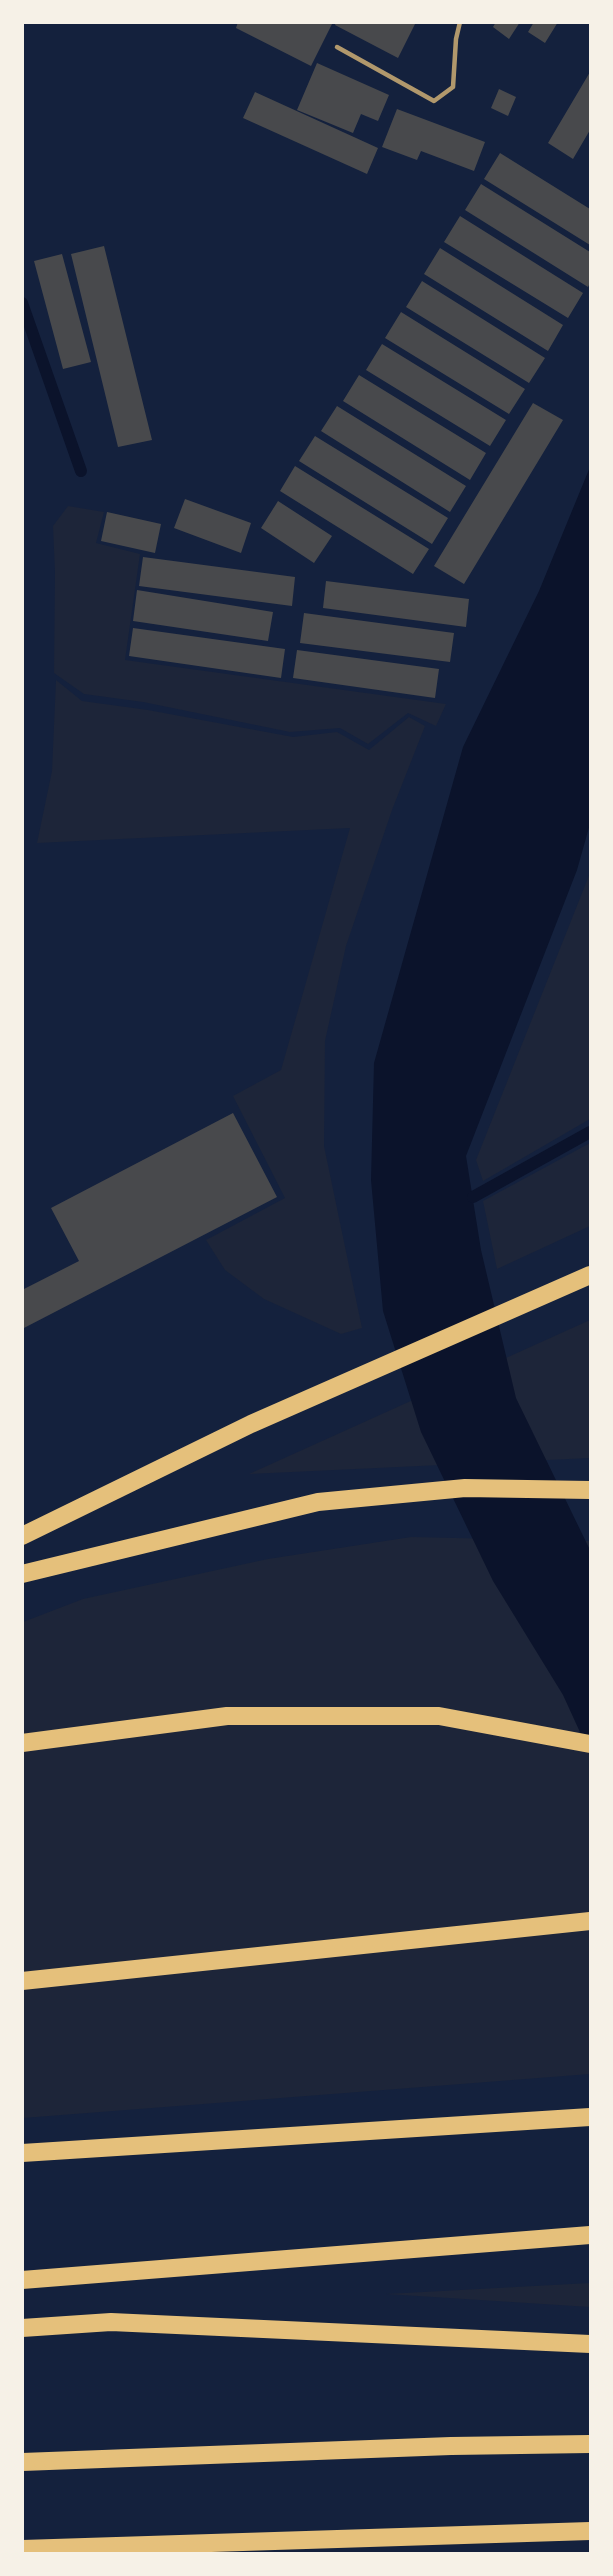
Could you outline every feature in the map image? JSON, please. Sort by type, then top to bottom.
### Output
[{"type":"highway","points":[[22,1536],[251,1424],[591,1275]]},
{"type":"highway","points":[[22,1574],[318,1502],[465,1488],[591,1490]]},
{"type":"highway","points":[[22,1743],[227,1716],[439,1716],[591,1744]]},
{"type":"highway","points":[[22,1981],[591,1921]]},
{"type":"highway","points":[[22,2153],[591,2117]]},
{"type":"highway","points":[[22,2280],[591,2235]]},
{"type":"highway","points":[[22,2328],[111,2322],[591,2344]]},
{"type":"highway","points":[[22,2462],[451,2446],[591,2444]]},
{"type":"highway","points":[[22,2549],[591,2531]]},
{"type":"lane","points":[[337,46],[434,101],[453,87],[456,39],[460,22]]},
{"type":"shaded area","points":[[590,467],[590,824],[577,870],[466,1156],[481,1250],[516,1398],[590,1550],[590,1754],[563,1695],[493,1581],[421,1432],[383,1311],[371,1180],[374,1063],[463,747],[539,591]]},
{"type":"shaded area","points":[[68,506],[104,512],[96,543],[140,554],[125,660],[446,704],[436,726],[408,713],[368,744],[340,728],[290,732],[143,702],[84,694],[54,673],[53,526]]},
{"type":"shaded area","points":[[56,680],[82,701],[148,710],[293,737],[337,732],[369,750],[409,717],[425,726],[392,810],[346,946],[325,1041],[324,1146],[362,1328],[341,1334],[264,1299],[225,1270],[206,1240],[285,1198],[233,1096],[281,1070],[350,828],[37,843],[52,771]]},
{"type":"shaded area","points":[[590,873],[590,1119],[483,1181],[476,1160]]},
{"type":"shaded area","points":[[590,1143],[590,1226],[497,1269],[483,1201]]},
{"type":"shaded area","points":[[590,1320],[590,1458],[249,1474]]},
{"type":"shaded area","points":[[411,1537],[590,1541],[590,2074],[23,2118],[23,1622],[83,1599],[268,1559]]},
{"type":"shaded area","points":[[590,2283],[590,2307],[386,2294]]},
{"type":"building","points":[[238,22],[333,22],[311,66],[236,28]]},
{"type":"building","points":[[336,22],[416,22],[398,58],[335,25]]},
{"type":"building","points":[[496,22],[520,22],[509,39],[493,27]]},
{"type":"building","points":[[534,22],[558,22],[545,43],[528,32]]},
{"type":"building","points":[[317,63],[389,95],[378,121],[361,114],[353,133],[297,110]]},
{"type":"building","points":[[590,72],[590,130],[573,159],[548,143]]},
{"type":"building","points":[[499,89],[516,97],[508,116],[491,108]]},
{"type":"building","points":[[255,92],[378,148],[367,174],[243,118]]},
{"type":"building","points":[[397,109],[485,142],[474,171],[421,151],[417,160],[382,147]]},
{"type":"building","points":[[500,153],[590,209],[590,245],[484,179]]},
{"type":"building","points":[[481,184],[590,252],[588,287],[465,210]]},
{"type":"building","points":[[460,216],[583,293],[568,318],[444,242]]},
{"type":"building","points":[[104,246],[152,440],[118,447],[71,254]]},
{"type":"building","points":[[440,248],[563,325],[548,351],[424,274]]},
{"type":"building","points":[[62,254],[91,362],[63,369],[34,261]]},
{"type":"building","points":[[422,281],[545,358],[529,383],[406,307]]},
{"type":"building","points":[[401,312],[525,389],[509,414],[385,338]]},
{"type":"building","points":[[382,344],[506,420],[490,446],[366,370]]},
{"type":"building","points":[[359,375],[486,453],[470,480],[343,401]]},
{"type":"building","points":[[533,403],[563,420],[464,584],[434,566]]},
{"type":"building","points":[[337,406],[466,486],[450,512],[321,431]]},
{"type":"building","points":[[315,436],[448,518],[432,544],[299,461]]},
{"type":"building","points":[[295,466],[429,549],[413,574],[280,491]]},
{"type":"building","points":[[185,499],[251,523],[241,553],[174,528]]},
{"type":"building","points":[[278,501],[332,536],[314,563],[261,528]]},
{"type":"building","points":[[107,512],[161,524],[155,553],[101,541]]},
{"type":"building","points":[[143,557],[295,577],[292,606],[139,586]]},
{"type":"building","points":[[326,581],[469,599],[466,627],[323,608]]},
{"type":"building","points":[[137,590],[273,612],[268,641],[133,621]]},
{"type":"building","points":[[304,613],[454,633],[450,662],[300,643]]},
{"type":"building","points":[[133,628],[285,649],[281,678],[129,656]]},
{"type":"building","points":[[297,650],[439,669],[435,698],[293,678]]},
{"type":"building","points":[[233,1113],[277,1197],[22,1329],[22,1290],[79,1261],[51,1208]]},
{"type":"waterway","points":[[22,303],[81,471]]},
{"type":"waterway","points":[[473,1197],[590,1132]]}]
